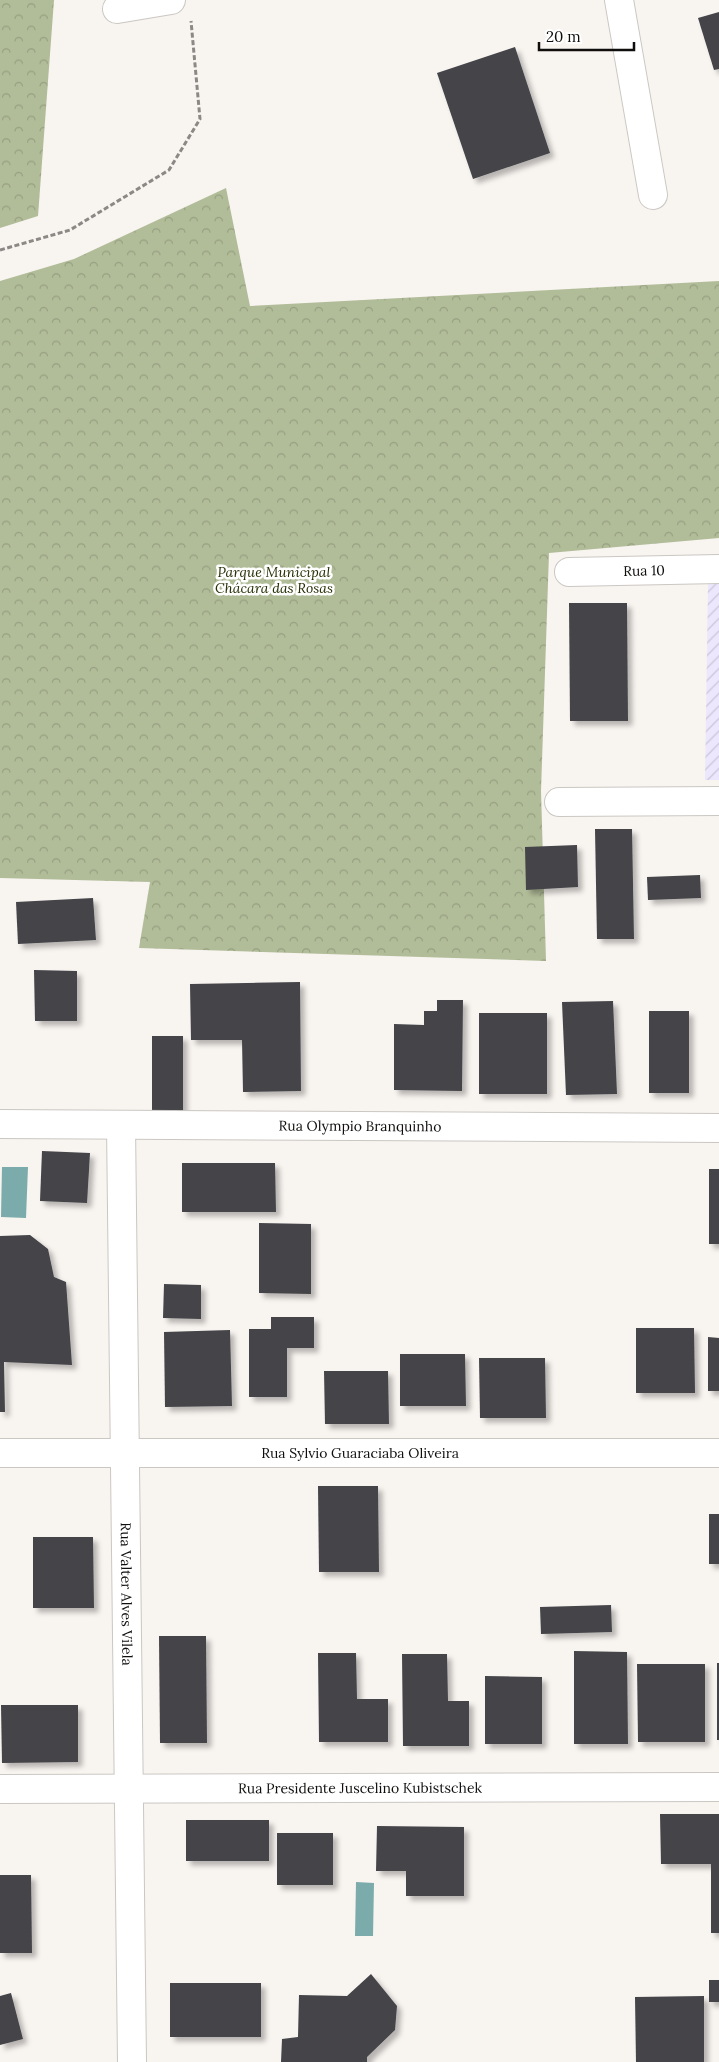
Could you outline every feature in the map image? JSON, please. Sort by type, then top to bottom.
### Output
[{"type":"street","points":[[117,9],[172,0]]},
{"type":"street","points":[[619,0],[653,195]]},
{"type":"street","name":"Rua 10","points":[[569,572],[719,569]]},
{"type":"street","points":[[559,802],[719,801]]},
{"type":"street","name":"Rua Olympio Branquinho","points":[[0,1124],[719,1128]]},
{"type":"street","name":"Rua Valter Alves Vilela","points":[[121,1125],[132,2062]]},
{"type":"street","name":"Rua Sylvio Guaraciaba Oliveira","points":[[0,1453],[719,1453]]},
{"type":"street","name":"Rua Presidente Juscelino Kubistschek","points":[[0,1789],[719,1787]]},
{"type":"path","points":[[0,250],[70,230],[169,170],[200,119],[191,20]]},
{"type":"shaded area","points":[[708,584],[719,584],[719,780],[705,780]]},
{"type":"green space","points":[[0,0],[54,0],[38,216],[0,228]]},
{"type":"green space","name":"Parque Municipal Chácara das Rosas","points":[[226,188],[250,306],[719,281],[719,538],[549,553],[541,791],[546,961],[139,948],[150,882],[0,878],[0,281],[74,259]]},
{"type":"water","points":[[2,1167],[28,1167],[26,1218],[1,1217]]},
{"type":"water","points":[[356,1882],[374,1883],[373,1936],[355,1936]]},
{"type":"building","points":[[719,12],[719,69],[714,70],[698,18]]},
{"type":"building","points":[[515,47],[550,153],[473,179],[437,73]]},
{"type":"building","points":[[569,603],[627,603],[628,721],[570,721]]},
{"type":"building","points":[[595,829],[632,829],[634,939],[597,939]]},
{"type":"building","points":[[577,845],[578,887],[526,890],[525,847]]},
{"type":"building","points":[[700,875],[701,898],[648,900],[647,877]]},
{"type":"building","points":[[93,898],[96,940],[18,944],[16,902]]},
{"type":"building","points":[[34,970],[77,971],[77,1021],[35,1021]]},
{"type":"building","points":[[300,982],[301,1091],[243,1092],[242,1040],[191,1040],[190,984]]},
{"type":"building","points":[[437,1000],[463,1000],[462,1091],[394,1090],[394,1024],[424,1025],[424,1011],[437,1011]]},
{"type":"building","points":[[613,1001],[617,1094],[566,1095],[562,1002]]},
{"type":"building","points":[[649,1011],[689,1011],[689,1093],[649,1093]]},
{"type":"building","points":[[479,1013],[547,1013],[547,1094],[479,1094]]},
{"type":"building","points":[[152,1036],[183,1036],[183,1111],[152,1110]]},
{"type":"building","points":[[42,1151],[90,1153],[87,1203],[40,1201]]},
{"type":"building","points":[[182,1163],[275,1163],[276,1212],[182,1212]]},
{"type":"building","points":[[709,1169],[719,1169],[719,1244],[709,1244]]},
{"type":"building","points":[[259,1223],[311,1224],[311,1294],[259,1293]]},
{"type":"building","points":[[30,1235],[48,1249],[54,1277],[66,1282],[72,1365],[4,1362],[5,1412],[0,1412],[0,1236]]},
{"type":"building","points":[[164,1284],[201,1285],[201,1319],[163,1318]]},
{"type":"building","points":[[271,1317],[314,1317],[314,1348],[287,1348],[287,1397],[249,1397],[249,1329],[271,1329]]},
{"type":"building","points":[[636,1328],[694,1328],[695,1393],[636,1393]]},
{"type":"building","points":[[230,1330],[232,1406],[165,1407],[164,1332]]},
{"type":"building","points":[[708,1337],[719,1338],[719,1391],[708,1391]]},
{"type":"building","points":[[400,1354],[465,1354],[466,1406],[400,1406]]},
{"type":"building","points":[[479,1358],[545,1358],[546,1418],[480,1418]]},
{"type":"building","points":[[324,1371],[388,1371],[389,1424],[325,1424]]},
{"type":"building","points":[[318,1486],[378,1486],[379,1572],[319,1572]]},
{"type":"building","points":[[709,1514],[719,1514],[719,1564],[709,1564]]},
{"type":"building","points":[[33,1537],[93,1537],[94,1608],[33,1608]]},
{"type":"building","points":[[611,1605],[612,1632],[541,1634],[540,1607]]},
{"type":"building","points":[[159,1636],[206,1636],[207,1743],[160,1743]]},
{"type":"building","points":[[574,1651],[627,1652],[628,1744],[574,1744]]},
{"type":"building","points":[[318,1653],[356,1653],[357,1699],[388,1699],[388,1742],[319,1742]]},
{"type":"building","points":[[402,1654],[447,1654],[448,1701],[469,1701],[469,1746],[403,1746]]},
{"type":"building","points":[[717,1663],[719,1663],[719,1740],[717,1740]]},
{"type":"building","points":[[637,1664],[705,1664],[705,1742],[638,1742]]},
{"type":"building","points":[[485,1676],[542,1677],[542,1744],[485,1744]]},
{"type":"building","points":[[1,1705],[78,1705],[78,1762],[2,1763]]},
{"type":"building","points":[[660,1814],[719,1814],[719,1933],[711,1933],[711,1864],[661,1864]]},
{"type":"building","points":[[186,1820],[269,1820],[269,1861],[186,1861]]},
{"type":"building","points":[[377,1826],[464,1827],[464,1896],[406,1896],[406,1871],[376,1871]]},
{"type":"building","points":[[277,1833],[333,1833],[333,1885],[277,1885]]},
{"type":"building","points":[[0,1875],[31,1875],[32,1953],[0,1953]]},
{"type":"building","points":[[371,1974],[397,2006],[395,2030],[367,2057],[367,2062],[281,2062],[282,2039],[298,2037],[299,1995],[347,1996]]},
{"type":"building","points":[[709,1980],[719,1980],[719,2002],[709,2002]]},
{"type":"building","points":[[170,1983],[261,1983],[261,2037],[170,2037]]},
{"type":"building","points":[[11,1993],[23,2039],[0,2045],[0,1996]]},
{"type":"building","points":[[704,1996],[704,2062],[636,2062],[635,1997]]}]
